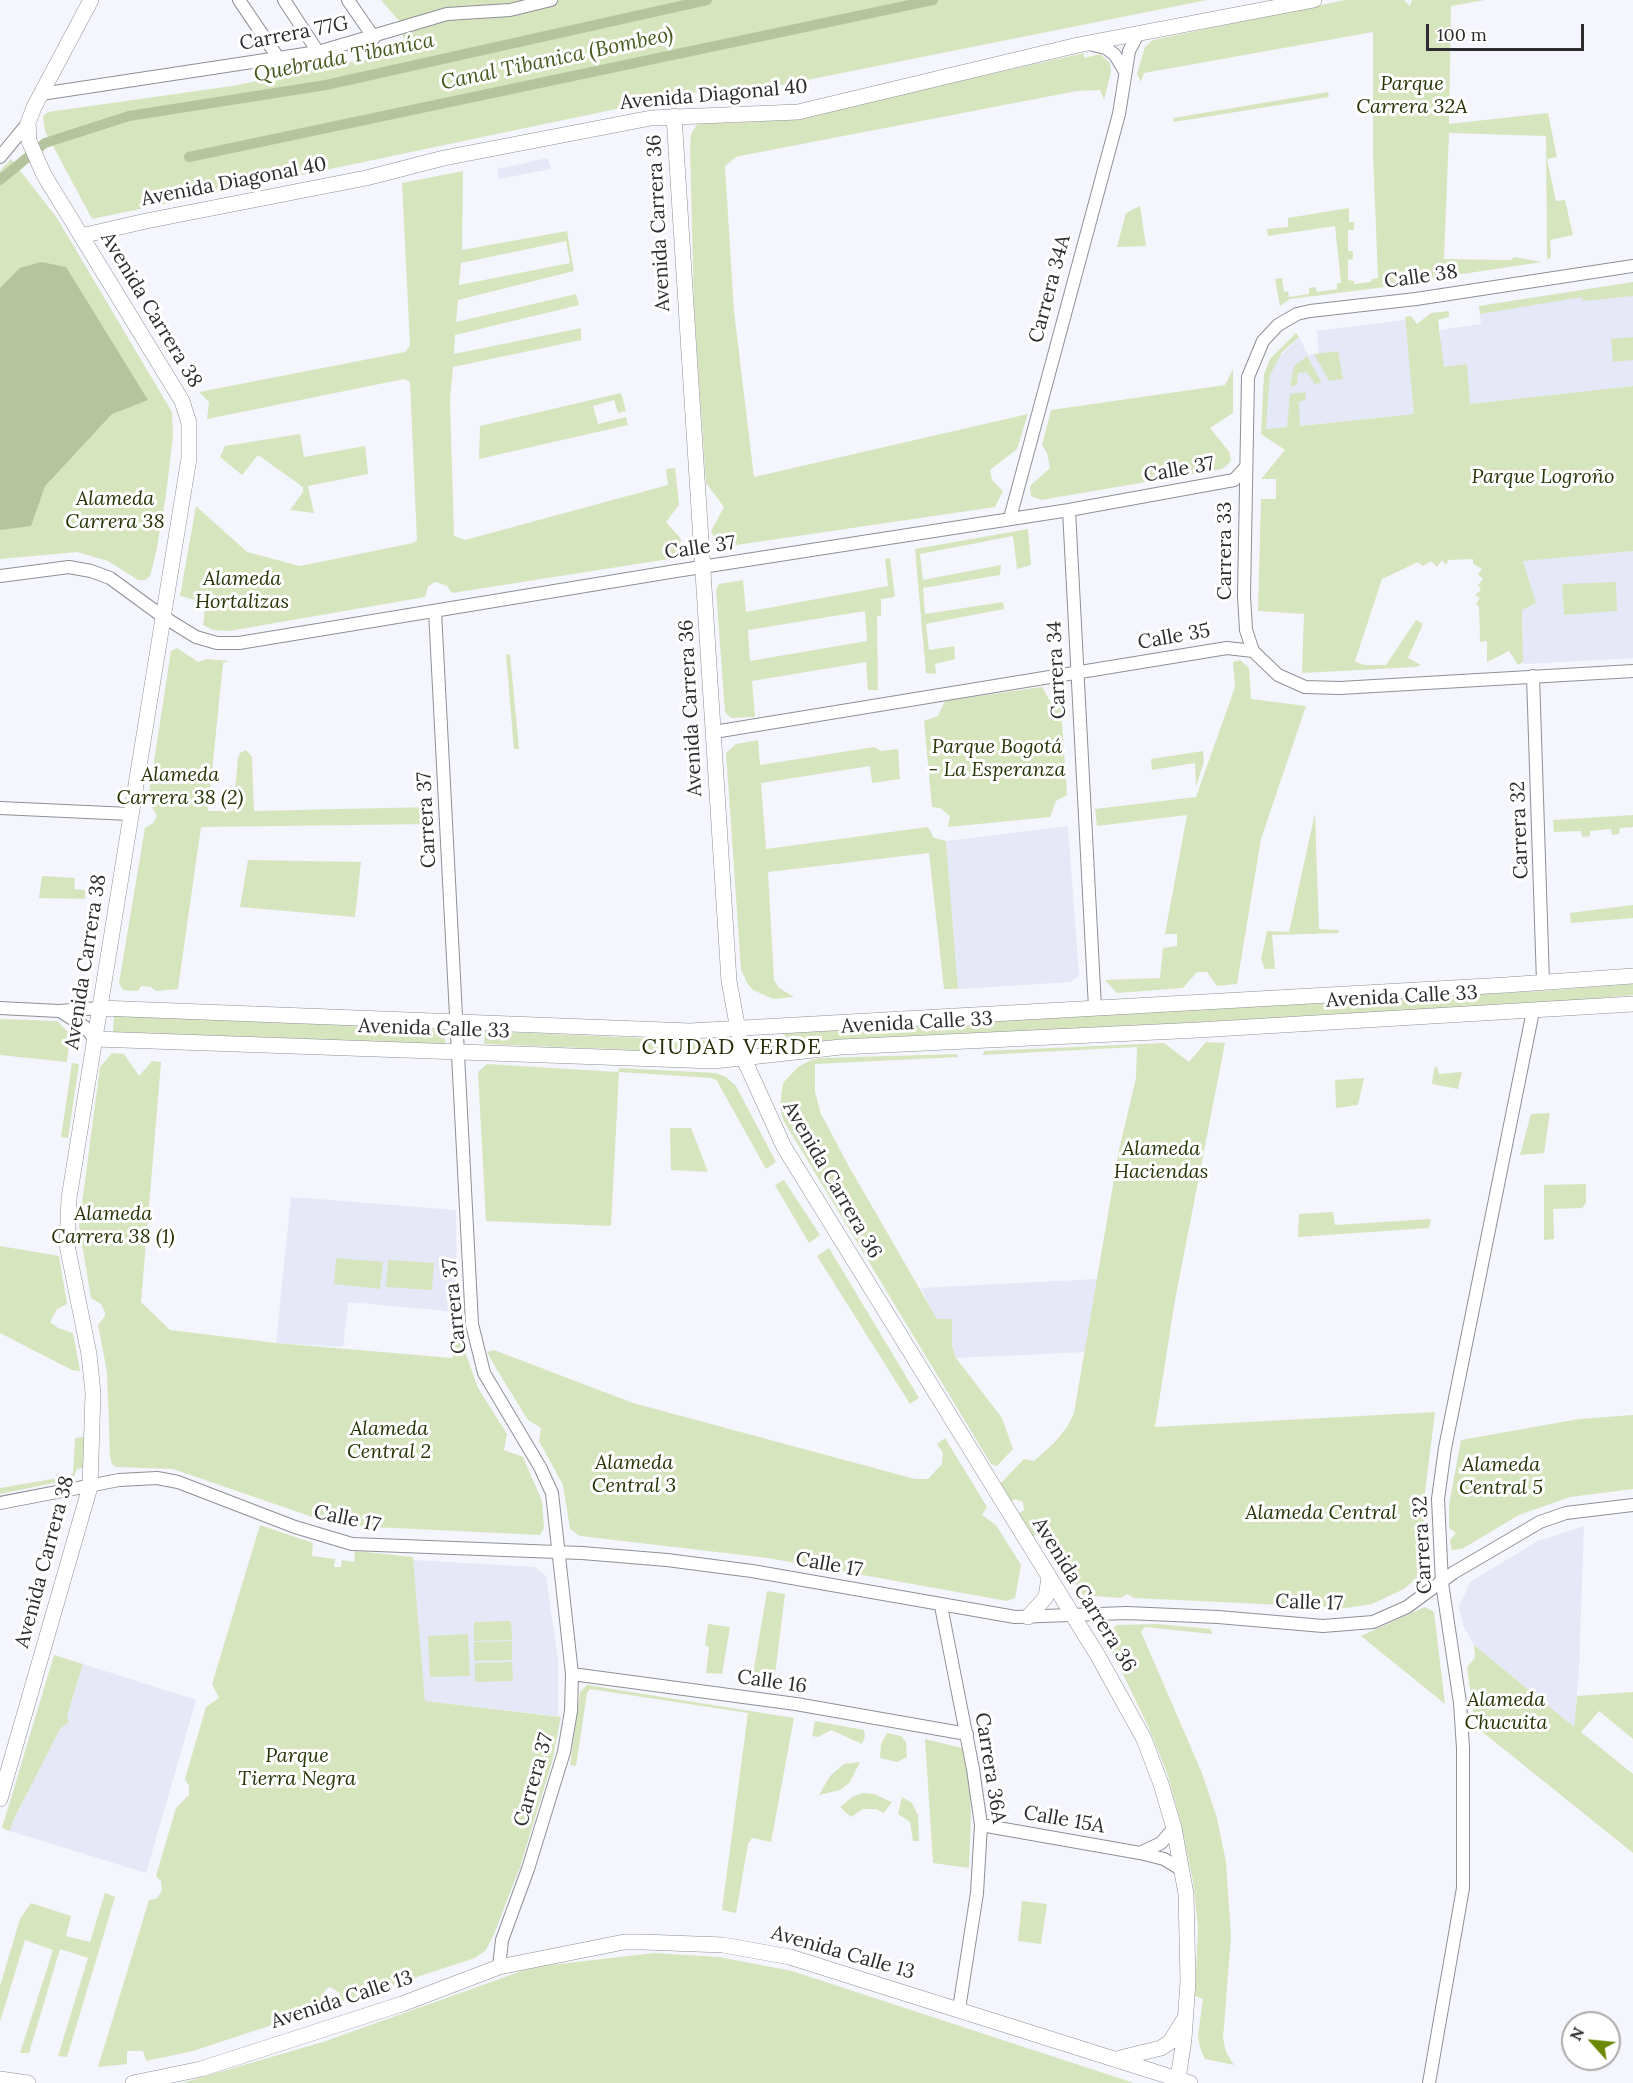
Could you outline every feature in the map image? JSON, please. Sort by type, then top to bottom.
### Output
[{"type":"main road","points":[[28,123],[40,94],[91,0]]},
{"type":"main road","name":"Avenida Diagonal 40","points":[[81,236],[366,178],[444,158],[651,118],[798,112],[1085,44],[1314,0]]},
{"type":"main road","name":"Avenida Carrera 36","points":[[674,116],[729,981],[736,1030],[743,1057],[784,1147],[1073,1616],[1118,1690],[1144,1739],[1174,1828],[1182,1869],[1188,1927],[1186,2016],[1181,2082]]},
{"type":"main road","name":"Avenida Carrera 38","points":[[0,1799],[90,1487],[94,1421],[91,1370],[73,1286],[66,1233],[69,1198],[189,458],[187,412],[169,378],[36,161],[30,146],[28,123]]},
{"type":"main road","name":"Avenida Calle 33","points":[[100,1008],[671,1031],[736,1030],[776,1024],[1095,1008],[1633,976]]},
{"type":"main road","name":"Avenida Calle 33","points":[[95,1039],[686,1060],[841,1047],[1633,1004]]},
{"type":"main road","points":[[1028,1617],[1046,1597],[1049,1577]]},
{"type":"main road","name":"Avenida Calle 13","points":[[133,2083],[201,2069],[402,2004],[499,1967],[624,1942],[723,1945],[790,1956],[1181,2082]]},
{"type":"main road","points":[[1114,2059],[1161,2048],[1177,2033],[1186,2016]]},
{"type":"main road","points":[[1137,2066],[1153,2083]]},
{"type":"main road","points":[[0,2079],[28,2083]]},
{"type":"street","points":[[238,0],[279,59]]},
{"type":"street","points":[[284,0],[318,52]]},
{"type":"street","points":[[348,0],[374,38]]},
{"type":"street","name":"Carrera 77G","points":[[40,94],[318,52],[374,38],[447,14],[510,10],[551,0]]},
{"type":"street","name":"Carrera 34A","points":[[1010,518],[1119,114],[1129,51],[1138,34]]},
{"type":"street","points":[[1085,44],[1106,48],[1122,62],[1125,70]]},
{"type":"street","points":[[0,158],[28,123]]},
{"type":"street","name":"Calle 38","points":[[1248,377],[1253,360],[1263,341],[1278,325],[1297,314],[1633,266]]},
{"type":"street","name":"Carrera 33","points":[[1248,377],[1245,468],[1245,620],[1253,651]]},
{"type":"street","name":"Calle 37","points":[[162,616],[196,637],[233,643],[1068,510],[1234,480],[1245,468]]},
{"type":"street","name":"Carrera 34","points":[[1068,510],[1095,1008]]},
{"type":"street","points":[[0,576],[69,567],[91,570],[115,582],[162,616]]},
{"type":"street","name":"Carrera 37","points":[[435,611],[474,1340],[489,1384],[547,1479],[555,1507],[572,1674],[571,1711],[564,1752],[528,1869],[502,1940],[499,1967]]},
{"type":"street","name":"Calle 35","points":[[714,732],[1227,648],[1253,651]]},
{"type":"street","points":[[1253,651],[1278,675],[1305,687],[1340,688],[1633,671]]},
{"type":"street","name":"Carrera 32","points":[[1533,676],[1543,982]]},
{"type":"street","points":[[0,808],[130,814]]},
{"type":"street","points":[[0,1008],[59,1011],[100,1008]]},
{"type":"street","points":[[59,1011],[85,1027],[95,1039]]},
{"type":"street","name":"Carrera 32","points":[[1429,2083],[1463,1888],[1463,1748],[1460,1703],[1442,1583],[1437,1516],[1445,1448],[1533,1011]]},
{"type":"street","name":"Calle 17","points":[[0,1503],[140,1477],[178,1482],[295,1527],[350,1544],[655,1558],[752,1571],[941,1606],[1028,1617],[1127,1613],[1346,1626],[1372,1622],[1412,1604],[1453,1573],[1540,1522],[1574,1511],[1633,1505]]},
{"type":"street","name":"Carrera 36A","points":[[941,1606],[967,1734],[981,1825],[978,1882],[958,2009]]},
{"type":"street","name":"Calle 16","points":[[572,1674],[796,1704],[967,1734]]},
{"type":"street","name":"Calle 15A","points":[[981,1825],[1140,1853],[1164,1859],[1182,1869]]},
{"type":"street","points":[[1140,1853],[1161,1843],[1174,1828]]},
{"type":"shaded area","points":[[548,158],[551,169],[499,179],[497,169]]},
{"type":"shaded area","points":[[41,262],[66,267],[148,400],[112,414],[45,486],[31,526],[0,530],[0,288],[20,268]]},
{"type":"shaded area","points":[[1633,282],[1633,386],[1445,407],[1440,330],[1481,324],[1479,306]]},
{"type":"shaded area","points":[[1405,320],[1415,414],[1266,429],[1270,375],[1274,362],[1299,337],[1308,355],[1319,354],[1317,331]]},
{"type":"shaded area","points":[[1633,551],[1633,658],[1525,664],[1523,662],[1522,610],[1535,603],[1523,560]]},
{"type":"shaded area","points":[[1068,826],[1079,976],[1070,982],[958,989],[946,841]]},
{"type":"shaded area","points":[[291,1197],[456,1210],[457,1312],[348,1302],[343,1347],[276,1343]]},
{"type":"shaded area","points":[[1098,1279],[1086,1352],[956,1358],[952,1345],[952,1319],[937,1320],[921,1288]]},
{"type":"shaded area","points":[[1584,1526],[1579,1667],[1574,1727],[1474,1645],[1463,1625],[1459,1607],[1470,1582],[1538,1541]]},
{"type":"shaded area","points":[[413,1560],[535,1567],[546,1576],[558,1660],[558,1716],[425,1701]]},
{"type":"shaded area","points":[[83,1664],[196,1700],[146,1873],[10,1831],[60,1729],[69,1722],[67,1716]]},
{"type":"green space","points":[[381,0],[1207,0],[772,87],[711,90],[654,99],[640,104],[92,219],[45,131],[43,116],[48,112],[232,86],[406,51],[400,22]]},
{"type":"green space","name":"Parque Carrera 32A","points":[[1345,0],[1404,0],[1410,6],[1412,0],[1485,0],[1451,6],[1449,124],[1548,113],[1557,157],[1547,159],[1556,201],[1565,200],[1573,235],[1550,240],[1551,257],[1547,260],[1546,136],[1449,133],[1444,259],[1511,260],[1514,257],[1542,262],[1416,281],[1400,271],[1394,286],[1290,299],[1280,306],[1275,279],[1282,278],[1284,292],[1288,291],[1289,297],[1309,294],[1309,288],[1316,287],[1317,292],[1337,289],[1337,283],[1341,283],[1335,226],[1268,236],[1267,229],[1288,227],[1288,218],[1349,208],[1349,222],[1354,222],[1354,230],[1348,230],[1348,251],[1353,251],[1353,259],[1348,260],[1348,280],[1354,281],[1354,284],[1371,282],[1372,279],[1378,278],[1373,154],[1373,32],[1144,73],[1141,82],[1137,74],[1145,47],[1153,40]]},
{"type":"green space","points":[[1084,53],[1084,58],[1100,54],[1110,63],[1111,72],[1104,100],[1100,90],[1077,91],[750,154],[736,157],[725,166],[734,311],[754,477],[1028,414],[1017,449],[990,470],[992,480],[1003,491],[995,507],[723,547],[718,545],[711,531],[724,507],[706,483],[694,308],[690,147],[691,134],[697,124],[708,121],[735,123],[813,114]]},
{"type":"green space","points":[[1328,92],[1329,97],[1174,122],[1173,118]]},
{"type":"green space","name":"Alameda Carrera 38","points":[[11,159],[57,218],[172,412],[173,436],[166,495],[156,553],[150,576],[145,580],[138,580],[108,561],[77,552],[0,559],[0,171]]},
{"type":"green space","name":"Alameda Hortalizas","points":[[463,171],[462,250],[567,231],[574,271],[458,300],[456,322],[576,294],[579,305],[455,335],[454,354],[581,328],[581,340],[453,367],[450,400],[454,536],[465,540],[668,485],[666,469],[675,468],[679,505],[666,522],[681,539],[679,550],[669,559],[452,593],[447,586],[436,582],[428,586],[425,597],[229,631],[213,630],[203,625],[206,603],[180,596],[196,506],[247,552],[300,566],[413,543],[417,540],[410,382],[404,379],[207,419],[209,402],[199,392],[405,352],[410,346],[402,183]],"holes":[[[566,241],[570,263],[459,285],[461,263]]]},
{"type":"green space","points":[[1140,206],[1146,246],[1117,247],[1126,213]]},
{"type":"green space","points":[[1633,282],[1633,296],[1583,301],[1582,297],[1480,314],[1479,306]]},
{"type":"green space","name":"Parque Logroño","points":[[1449,311],[1449,317],[1438,320],[1444,367],[1467,364],[1470,404],[1633,386],[1633,551],[1523,561],[1536,603],[1522,610],[1523,662],[1518,665],[1509,651],[1487,662],[1487,641],[1480,642],[1479,606],[1476,604],[1480,598],[1475,595],[1481,590],[1478,585],[1483,579],[1478,574],[1482,569],[1473,564],[1473,559],[1448,560],[1446,565],[1442,560],[1437,567],[1431,561],[1423,566],[1418,562],[1382,579],[1355,661],[1364,665],[1386,665],[1416,620],[1423,624],[1408,658],[1421,665],[1302,673],[1304,614],[1258,611],[1261,499],[1276,499],[1276,479],[1261,479],[1285,450],[1261,434],[1264,374],[1270,359],[1296,333],[1299,337],[1282,352],[1270,375],[1266,429],[1287,427],[1290,394],[1306,392],[1305,400],[1299,402],[1300,426],[1414,414],[1405,317],[1411,316],[1417,324],[1431,313]]},
{"type":"green space","points":[[1633,337],[1633,360],[1613,362],[1611,339]]},
{"type":"green space","points":[[1338,351],[1343,379],[1329,381],[1314,354]]},
{"type":"green space","points":[[1307,356],[1321,382],[1315,384],[1307,372],[1298,373],[1297,385],[1290,386],[1294,366]]},
{"type":"green space","points":[[1233,369],[1233,413],[1210,428],[1230,453],[1231,461],[1222,469],[1041,500],[1031,496],[1030,486],[1050,468],[1047,453],[1042,445],[1051,410],[1225,385]]},
{"type":"green space","points":[[621,393],[626,411],[618,413],[614,400],[593,406],[598,424],[626,417],[628,425],[479,459],[480,426]]},
{"type":"green space","points":[[300,434],[304,457],[365,446],[368,474],[308,486],[314,513],[290,510],[303,492],[303,487],[258,455],[242,475],[220,457],[225,446]]},
{"type":"green space","points":[[1028,529],[1031,565],[1017,569],[1013,536],[920,554],[923,580],[1001,565],[1000,575],[923,588],[925,614],[1003,602],[1004,609],[926,624],[929,650],[954,646],[955,659],[935,664],[936,674],[926,673],[915,549]]},
{"type":"green space","points":[[890,558],[895,597],[881,599],[881,616],[877,616],[878,690],[868,690],[866,662],[752,681],[755,717],[731,718],[725,712],[716,590],[719,584],[743,580],[746,612],[888,586],[885,559]],"holes":[[[865,611],[867,641],[750,661],[748,630]]]},
{"type":"green space","points":[[1616,582],[1617,611],[1564,615],[1562,584]]},
{"type":"green space","name":"Alameda Carrera 38 (2)","points":[[177,648],[198,662],[207,659],[229,661],[223,663],[208,811],[233,811],[238,758],[240,753],[246,750],[252,757],[254,811],[432,807],[432,824],[201,827],[178,989],[156,991],[151,987],[141,986],[138,991],[123,990],[119,983],[145,828],[153,823],[157,816],[148,800],[171,651]]},
{"type":"green space","points":[[510,654],[519,749],[514,749],[506,655]]},
{"type":"green space","points":[[1240,660],[1249,668],[1251,699],[1306,706],[1261,839],[1237,984],[1217,986],[1207,972],[1197,972],[1183,988],[1117,993],[1105,980],[1160,978],[1163,948],[1177,946],[1177,934],[1165,934],[1187,815],[1097,826],[1095,809],[1196,797],[1235,687],[1233,662]]},
{"type":"green space","name":"Parque Bogotá - La Esperanza","points":[[1042,687],[1053,706],[1061,707],[1067,795],[1056,801],[1050,817],[948,827],[950,816],[940,808],[932,807],[924,721],[938,716],[945,701]]},
{"type":"green space","points":[[758,740],[760,765],[874,747],[881,751],[898,749],[900,779],[872,783],[870,766],[761,783],[766,849],[928,827],[934,838],[946,841],[958,989],[944,989],[929,853],[768,872],[774,980],[779,988],[794,997],[773,999],[753,990],[747,983],[741,969],[726,753],[736,744]]},
{"type":"green space","points":[[1203,751],[1204,761],[1196,787],[1195,763],[1152,770],[1151,759]]},
{"type":"green space","points":[[1315,813],[1319,929],[1339,930],[1339,933],[1272,935],[1275,969],[1265,969],[1261,959],[1267,931],[1289,932]]},
{"type":"green space","points":[[1633,815],[1633,827],[1620,828],[1619,834],[1612,835],[1611,829],[1590,831],[1590,836],[1582,837],[1581,831],[1554,832],[1553,820]]},
{"type":"green space","points":[[248,860],[361,862],[355,917],[240,907]]},
{"type":"green space","points":[[42,876],[75,878],[74,889],[85,890],[85,899],[39,898]]},
{"type":"green space","points":[[1633,905],[1633,918],[1571,923],[1570,913]]},
{"type":"green space","points":[[1633,984],[1633,995],[1543,1003],[786,1045],[784,1031],[1542,991]]},
{"type":"green space","points":[[114,1015],[445,1028],[445,1044],[113,1032]]},
{"type":"green space","points":[[0,1019],[57,1021],[70,1034],[67,1062],[0,1055]]},
{"type":"green space","points":[[485,1031],[707,1041],[709,1053],[484,1044]]},
{"type":"green space","name":"Alameda Central","points":[[1206,1042],[1225,1043],[1175,1300],[1155,1427],[1435,1412],[1425,1492],[1424,1528],[1416,1534],[1425,1542],[1426,1570],[1404,1589],[1372,1604],[1346,1608],[1134,1598],[1127,1594],[1120,1598],[1083,1595],[1039,1533],[1032,1537],[1018,1514],[1024,1510],[1023,1502],[1015,1499],[1010,1503],[1000,1484],[1024,1459],[1034,1461],[1054,1443],[1067,1427],[1074,1413],[1119,1150],[1136,1078],[1137,1047],[983,1055],[984,1051],[1164,1043],[1189,1062]]},
{"type":"green space","name":"Alameda Central 2","points":[[112,1053],[124,1054],[139,1076],[152,1061],[161,1062],[141,1302],[170,1330],[276,1343],[452,1358],[457,1312],[460,1315],[462,1343],[478,1388],[507,1434],[504,1450],[523,1457],[542,1501],[544,1528],[540,1535],[351,1526],[336,1517],[327,1522],[173,1469],[116,1467],[112,1464],[107,1372],[98,1325],[105,1316],[105,1312],[101,1304],[91,1298],[79,1226],[100,1067]]},
{"type":"green space","points":[[957,1054],[958,1057],[815,1064],[815,1092],[821,1114],[847,1163],[937,1319],[952,1319],[952,1345],[956,1358],[1002,1418],[1013,1449],[997,1466],[991,1464],[783,1120],[780,1106],[783,1083],[798,1067],[811,1060]]},
{"type":"green space","points":[[72,1063],[79,1064],[68,1138],[61,1137]]},
{"type":"green space","points":[[487,1064],[618,1072],[619,1068],[716,1073],[726,1077],[736,1086],[776,1162],[766,1169],[717,1081],[712,1078],[619,1072],[611,1226],[486,1221],[478,1072]]},
{"type":"green space","points":[[1437,1066],[1439,1074],[1462,1072],[1458,1089],[1432,1084],[1434,1069]]},
{"type":"green space","points":[[1364,1078],[1358,1105],[1336,1108],[1335,1080]]},
{"type":"green space","points":[[1550,1113],[1544,1153],[1520,1155],[1531,1114]]},
{"type":"green space","points":[[670,1128],[691,1128],[708,1172],[671,1170]]},
{"type":"green space","points":[[784,1180],[820,1235],[809,1243],[775,1185]]},
{"type":"green space","points":[[1586,1184],[1586,1203],[1582,1208],[1553,1209],[1554,1239],[1544,1240],[1544,1185]]},
{"type":"green space","points":[[1333,1212],[1335,1225],[1431,1219],[1429,1228],[1298,1237],[1299,1214]]},
{"type":"green space","points":[[0,1246],[59,1256],[67,1304],[57,1309],[50,1322],[58,1328],[73,1333],[80,1371],[72,1370],[0,1333]]},
{"type":"green space","points":[[829,1248],[919,1398],[910,1404],[817,1256]]},
{"type":"green space","points":[[336,1258],[383,1262],[380,1289],[334,1284]]},
{"type":"green space","points":[[388,1260],[434,1263],[432,1290],[386,1287]]},
{"type":"green space","name":"Alameda Central 3","points":[[494,1350],[633,1403],[915,1479],[928,1479],[942,1464],[943,1453],[937,1444],[945,1438],[987,1507],[982,1515],[996,1525],[1021,1565],[1015,1598],[1007,1601],[768,1558],[580,1536],[570,1529],[563,1485],[539,1441],[541,1428],[528,1420],[497,1370],[487,1352]]},
{"type":"green space","name":"Alameda Central","points":[[1633,1415],[1633,1489],[1570,1497],[1519,1515],[1462,1549],[1452,1550],[1450,1540],[1456,1533],[1449,1528],[1449,1505],[1461,1440],[1579,1419]]},
{"type":"green space","points":[[85,1437],[83,1468],[77,1469],[73,1479],[0,1494],[0,1488],[70,1476],[73,1473],[75,1438]]},
{"type":"green space","name":"Parque Tierra Negra","points":[[260,1525],[313,1543],[312,1556],[335,1559],[334,1567],[341,1567],[342,1560],[354,1562],[355,1551],[413,1557],[425,1701],[561,1717],[552,1762],[520,1867],[494,1934],[486,1950],[475,1958],[337,2003],[340,1993],[330,1987],[326,1989],[322,1997],[327,2007],[193,2051],[146,2061],[143,2051],[127,2051],[127,2064],[98,2067],[149,1900],[156,1899],[162,1891],[161,1881],[156,1876],[176,1808],[189,1795],[189,1786],[185,1779],[206,1707],[219,1698],[212,1684]]},
{"type":"green space","points":[[767,1591],[785,1594],[773,1690],[751,1686]]},
{"type":"green space","name":"Alameda Chucuita","points":[[1425,1607],[1434,1612],[1445,1704],[1361,1636]]},
{"type":"green space","points":[[511,1621],[512,1640],[474,1641],[474,1622]]},
{"type":"green space","points":[[708,1624],[730,1627],[722,1674],[706,1673],[709,1647],[705,1645]]},
{"type":"green space","points":[[1158,1624],[1211,1629],[1212,1634],[1145,1627],[1141,1632],[1202,1773],[1217,1818],[1226,1862],[1231,1937],[1223,2038],[1226,2052],[1234,2065],[1205,2059],[1200,2048],[1198,2036],[1203,1999],[1195,1996],[1198,1927],[1193,1881],[1180,1819],[1167,1773],[1148,1726],[1106,1639],[1108,1631],[1117,1625]]},
{"type":"green space","points":[[468,1634],[470,1676],[430,1677],[428,1636]]},
{"type":"green space","points":[[512,1641],[512,1660],[474,1661],[474,1642]]},
{"type":"green space","name":"Alameda Chucuita","points":[[1474,1645],[1574,1727],[1577,1696],[1633,1692],[1633,1739],[1599,1711],[1581,1732],[1633,1774],[1633,1853],[1480,1730],[1476,1732],[1467,1667],[1475,1658]]},
{"type":"green space","points":[[54,1655],[83,1664],[67,1716],[69,1722],[60,1729],[10,1831],[2,1828]]},
{"type":"green space","points":[[512,1662],[513,1681],[475,1682],[475,1663]]},
{"type":"green space","points":[[587,1685],[794,1718],[771,1842],[752,1838],[748,1844],[736,1913],[722,1910],[748,1713],[590,1689],[587,1693],[576,1766],[570,1765],[580,1692]]},
{"type":"green space","points":[[815,1721],[864,1730],[865,1736],[862,1744],[831,1730],[818,1737],[812,1736]]},
{"type":"green space","points":[[887,1733],[901,1736],[906,1742],[907,1757],[897,1762],[880,1758],[881,1744]]},
{"type":"green space","points":[[925,1739],[962,1748],[969,1780],[971,1812],[969,1868],[933,1863]]},
{"type":"green space","points":[[860,1762],[850,1782],[840,1790],[819,1795],[830,1776],[844,1764]]},
{"type":"green space","points":[[862,1793],[874,1794],[892,1802],[884,1813],[876,1809],[863,1809],[851,1817],[840,1807],[852,1797]]},
{"type":"green space","points":[[902,1797],[912,1803],[918,1815],[919,1841],[913,1841],[910,1822],[898,1814]]},
{"type":"green space","points":[[105,1893],[115,1897],[67,2057],[58,2056],[88,1958],[60,1949],[29,2053],[20,2053],[53,1950],[25,1940],[0,2022],[0,1986],[20,1919],[31,1903],[71,1916],[66,1936],[90,1942]]},
{"type":"green space","points":[[1022,1901],[1047,1904],[1041,1944],[1018,1941]]},
{"type":"green space","points":[[654,1953],[719,1957],[792,1971],[1134,2083],[182,2083],[323,2042],[533,1967]]},
{"type":"waterway","name":"Quebrada Tibaníca","points":[[0,180],[45,143],[129,116],[326,85],[707,0]]},
{"type":"waterway","name":"Canal Tibanica (Bombeo)","points":[[189,157],[933,0]]},
{"type":"district","name":"CIUDAD VERDE","points":[[732,1048]]},
{"type":"park label","name":"Alameda Haciendas","points":[[1161,1160]]},
{"type":"park label","name":"Alameda Carrera 38 (1)","points":[[113,1226]]},
{"type":"park label","name":"Alameda Central 5","points":[[1501,1476]]}]
